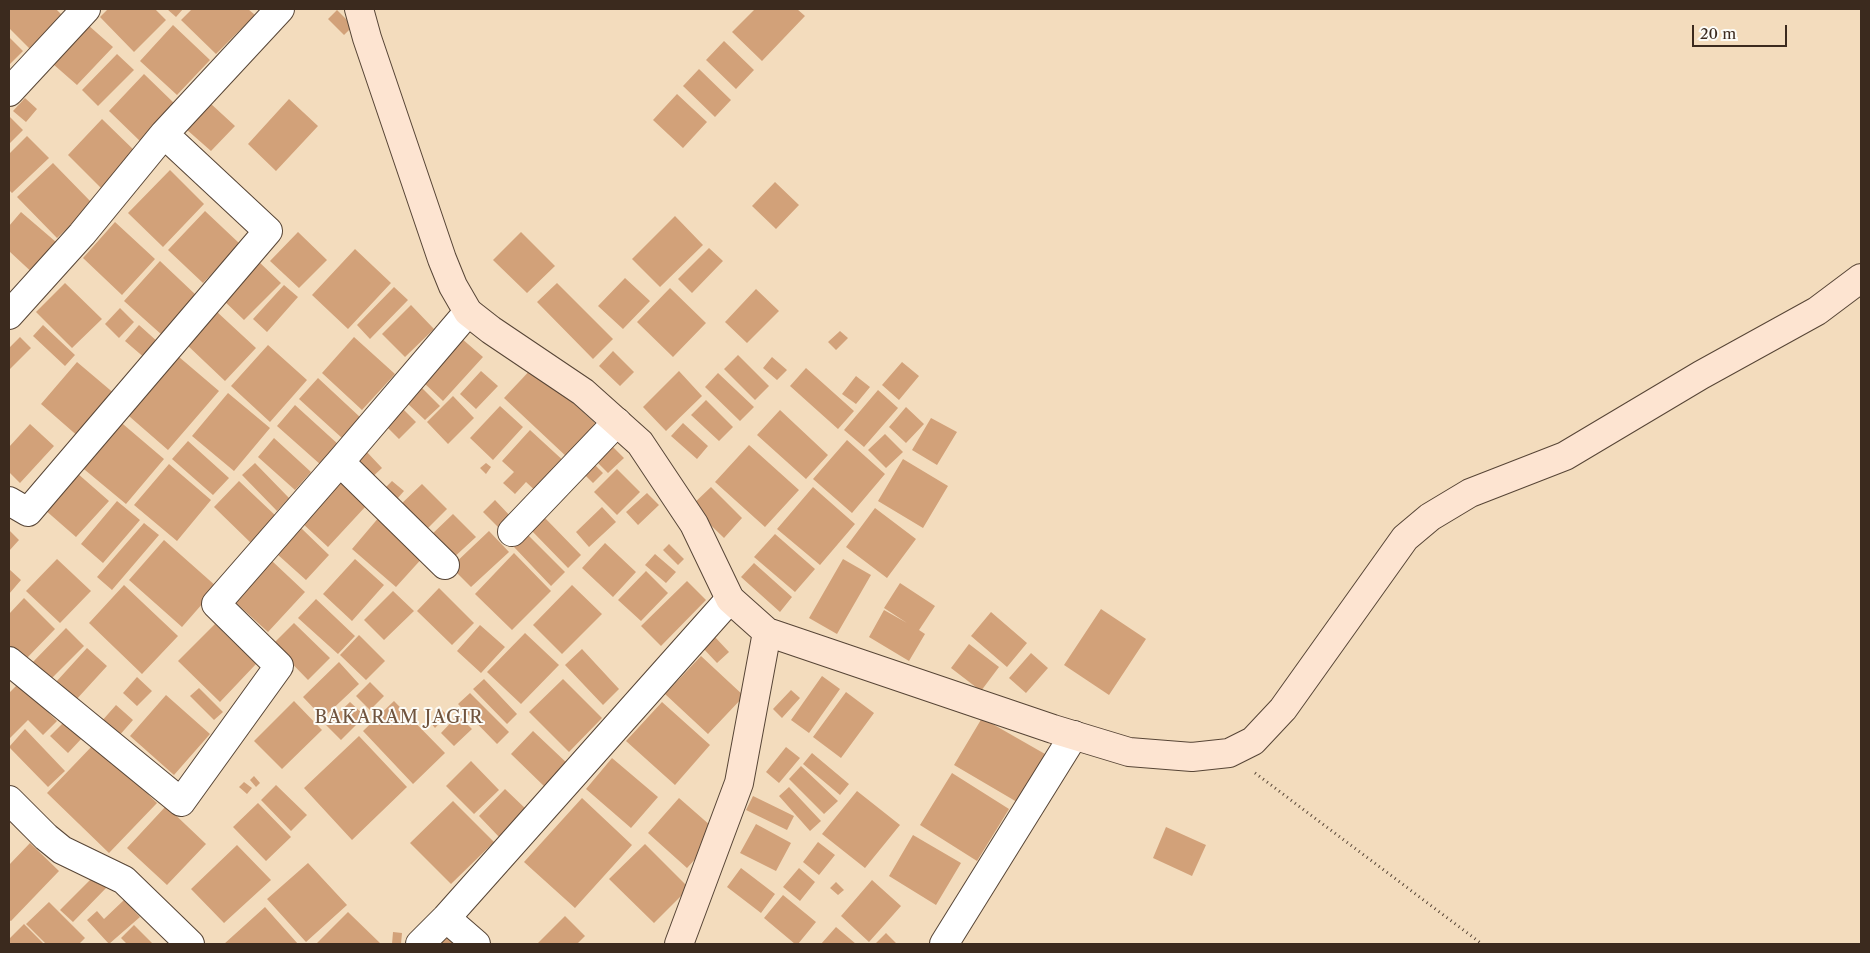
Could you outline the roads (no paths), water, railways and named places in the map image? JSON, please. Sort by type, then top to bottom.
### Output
[{"type":"street","points":[[9,315],[82,234],[164,134],[280,9]]},
{"type":"street","points":[[359,9],[367,38],[442,259],[453,286],[468,312],[491,330],[583,392],[640,443],[694,524],[730,600],[767,632],[1129,752],[1192,757],[1229,753],[1253,741],[1282,709],[1405,538],[1430,518],[1470,493],[1565,456],[1701,375],[1816,311],[1861,278]]},
{"type":"street","points":[[9,92],[79,11]]},
{"type":"street","points":[[9,502],[28,512],[268,231],[164,134]]},
{"type":"street","points":[[9,661],[181,802],[279,666],[216,604],[468,312]]},
{"type":"street","points":[[512,532],[617,422]]},
{"type":"street","points":[[340,462],[445,565]]},
{"type":"street","points":[[420,944],[446,918],[730,600]]},
{"type":"street","points":[[679,944],[738,783],[767,632]]},
{"type":"street","points":[[944,944],[1074,735]]},
{"type":"street","points":[[9,800],[46,837],[62,850],[124,880],[190,944]]},
{"type":"street","points":[[446,918],[476,944]]},
{"type":"district","name":"BAKARAM JAGIR","points":[[399,718]]}]
